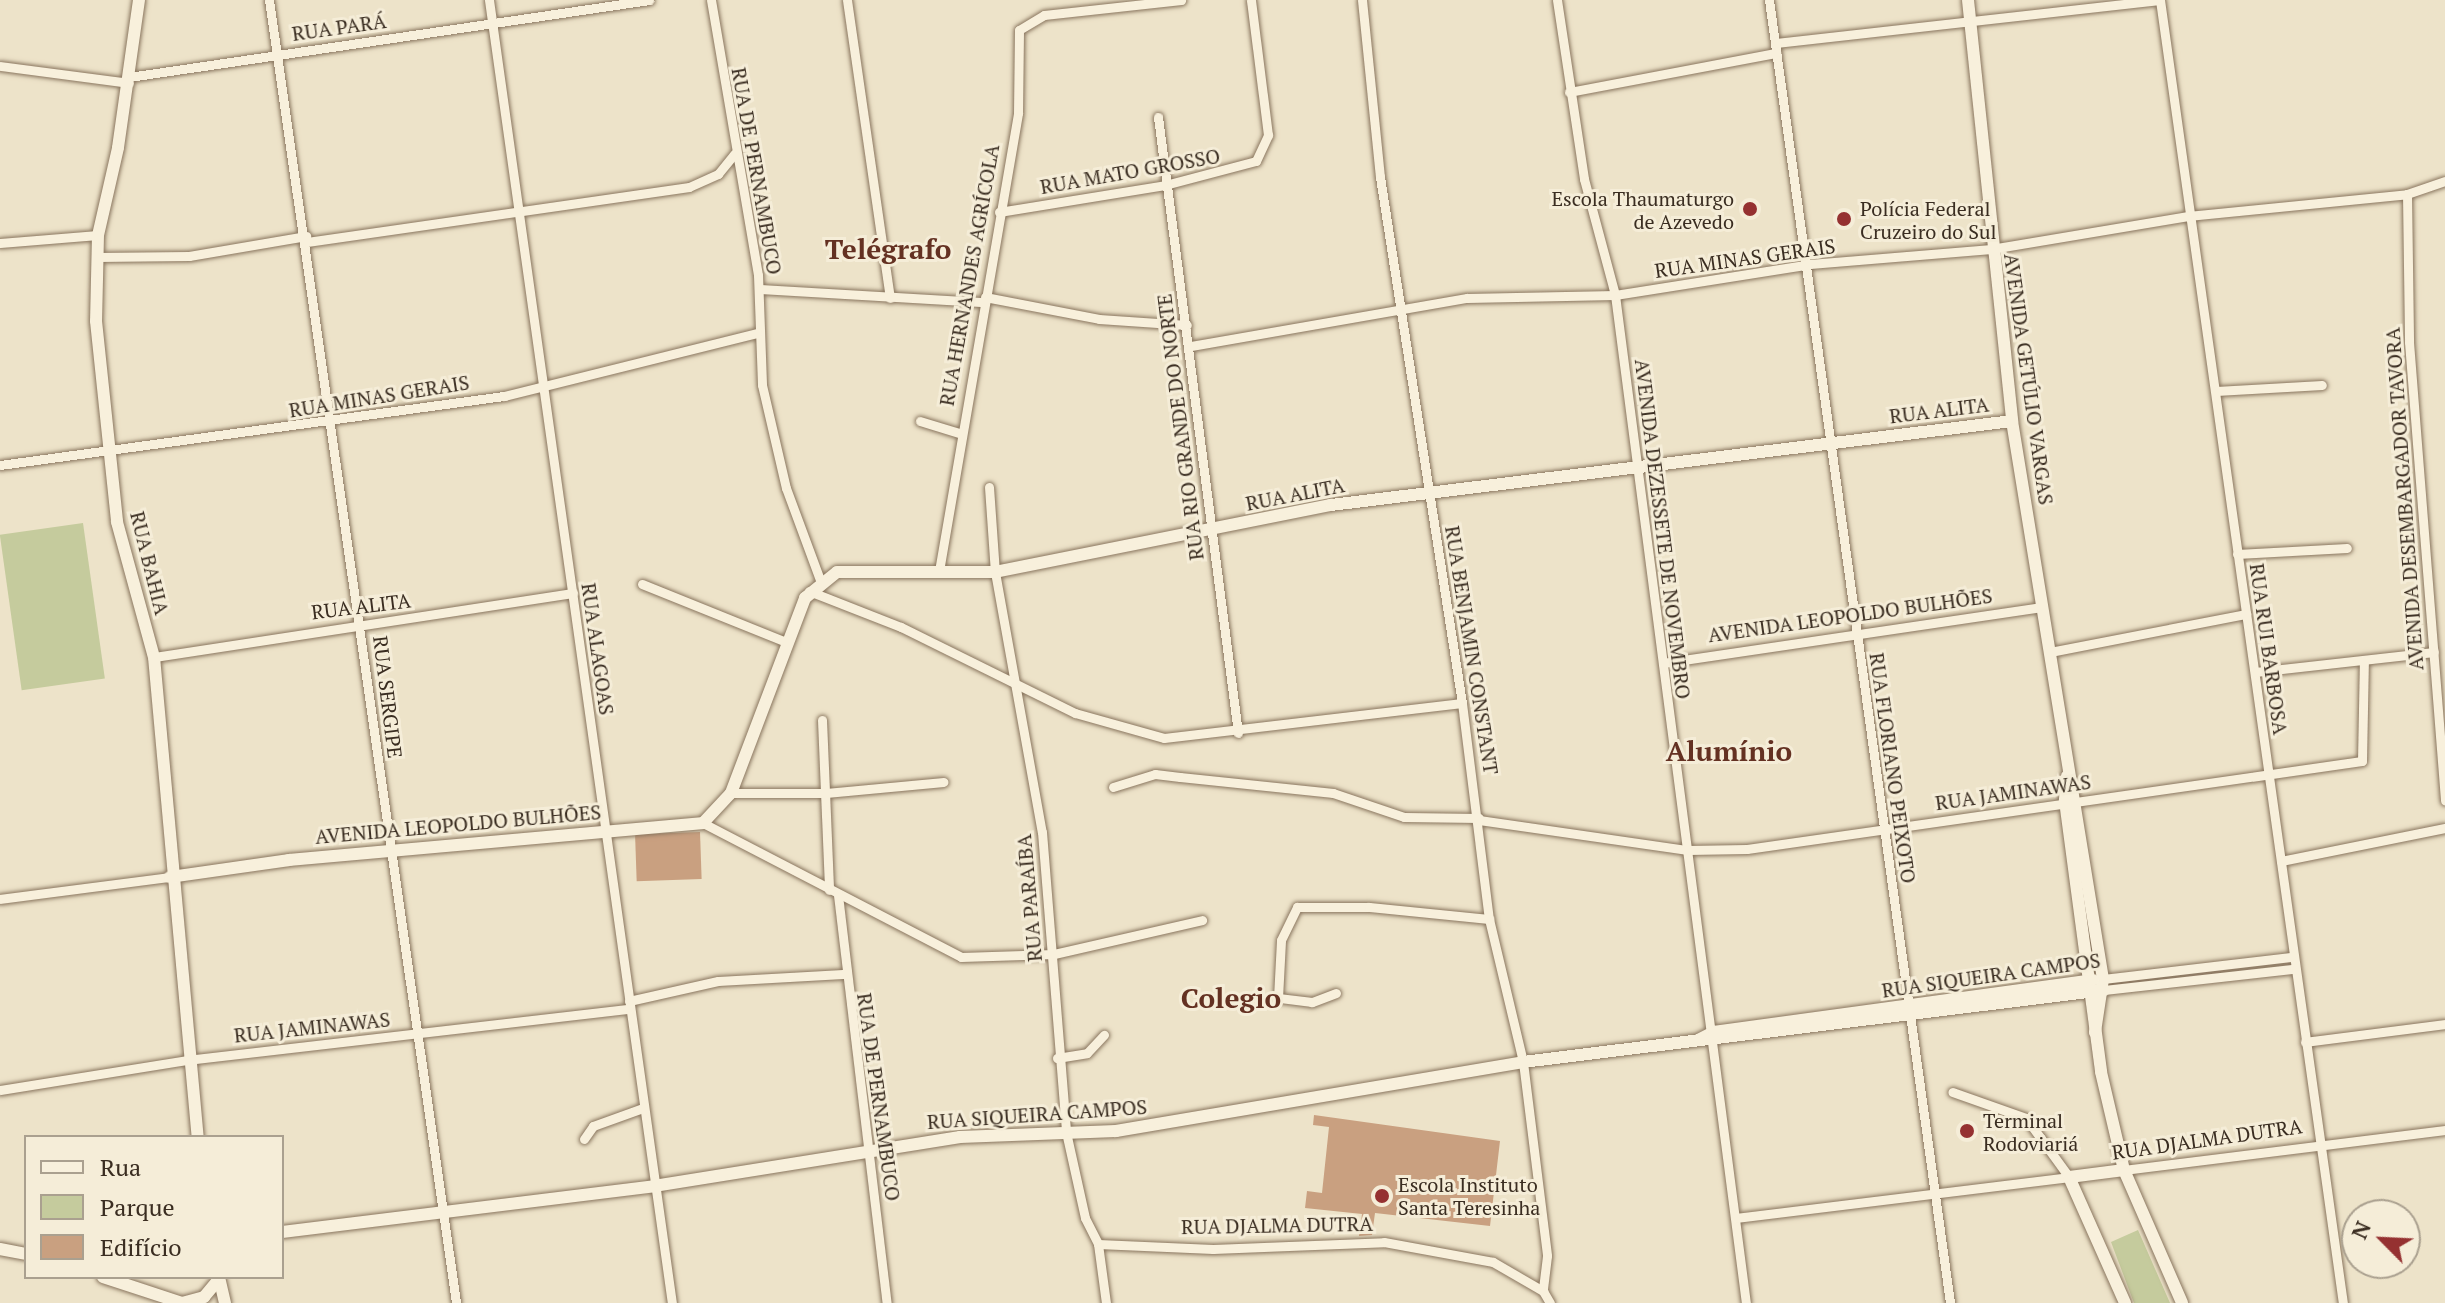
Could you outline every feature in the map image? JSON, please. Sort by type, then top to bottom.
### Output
[{"type":"street","name":"RUA BAHIA","points":[[139,0],[129,80],[98,235],[97,257],[108,455],[117,522],[154,657],[170,877],[187,1060],[198,1135]]},
{"type":"street","name":"RUA SERGIPE","points":[[269,0],[307,239],[390,851],[456,1303]]},
{"type":"street","name":"RUA ALAGOAS","points":[[489,0],[672,1303]]},
{"type":"street","name":"RUA PARÁ","points":[[0,66],[129,80],[275,53],[649,0]]},
{"type":"street","name":"RUA DE PERNAMBUCO","points":[[711,0],[734,154],[760,289],[757,333],[772,437],[820,580]]},
{"type":"street","points":[[847,0],[890,298]]},
{"type":"street","name":"RUA HERNANDES AGRÍCOLA","points":[[939,571],[959,433],[1018,113],[1015,41],[1029,20],[1060,13],[1181,0]]},
{"type":"street","name":"RUA MATO GROSSO","points":[[999,212],[1165,185],[1242,168],[1263,153],[1266,107],[1251,0]]},
{"type":"street","name":"RUA BENJAMIN CONSTANT","points":[[1362,0],[1399,311],[1462,703],[1479,819],[1489,919],[1523,1062],[1547,1256],[1543,1291]]},
{"type":"street","name":"AVENIDA DEZESSETE DE NOVEMBRO","points":[[1557,0],[1569,92],[1615,295],[1714,1037],[1746,1303]]},
{"type":"street","name":"RUA FLORIANO PEIXOTO","points":[[1769,0],[1810,264],[1855,635],[1950,1303]]},
{"type":"street","name":"AVENIDA GETÚLIO VARGAS","points":[[1968,0],[1991,249],[2012,421],[2068,761],[2076,892],[2095,1032],[2124,1170],[2182,1303]]},
{"type":"street","points":[[1569,92],[1776,48],[2108,2],[2160,0]]},
{"type":"street","name":"RUA RUI BARBOSA","points":[[2160,0],[2281,861],[2292,969],[2343,1303]]},
{"type":"street","name":"RUA RIO GRANDE DO NORTE","points":[[1158,117],[1165,185],[1191,346],[1209,532],[1238,733]]},
{"type":"street","points":[[97,257],[189,256],[519,208],[689,187],[718,174],[734,154]]},
{"type":"street","name":"RUA MINAS GERAIS","points":[[1191,346],[1467,298],[1615,295],[1810,264],[1991,249],[2188,216],[2407,194],[2445,181]]},
{"type":"street","name":"AVENIDA DESEMBARGADOR TAVORA","points":[[2407,194],[2409,342],[2445,801]]},
{"type":"street","points":[[0,243],[98,235]]},
{"type":"street","points":[[760,289],[890,298],[983,299],[1099,319],[1187,325]]},
{"type":"street","name":"RUA MINAS GERAIS","points":[[0,465],[108,455],[545,387],[757,333]]},
{"type":"street","points":[[2216,391],[2322,385]]},
{"type":"street","points":[[920,421],[959,433]]},
{"type":"street","name":"RUA ALITA","points":[[731,793],[786,642],[809,591],[820,580],[859,569],[995,572],[1429,491],[2012,421]]},
{"type":"street","name":"RUA PARAÍBA","points":[[989,487],[995,572],[1042,832],[1054,954],[1057,1058],[1066,1132],[1085,1218],[1098,1244],[1106,1303]]},
{"type":"street","points":[[2237,554],[2347,548]]},
{"type":"street","points":[[642,584],[786,642]]},
{"type":"street","points":[[809,591],[901,627],[1015,683],[1133,732],[1164,738],[1238,733],[1383,708],[1462,703]]},
{"type":"street","name":"RUA ALITA","points":[[154,657],[573,593]]},
{"type":"street","name":"AVENIDA LEOPOLDO BULHÕES","points":[[1663,663],[2042,607]]},
{"type":"street","points":[[2050,652],[2246,614]]},
{"type":"street","points":[[2255,672],[2434,652]]},
{"type":"street","name":"RUA JAMINAWAS","points":[[1113,787],[1167,775],[1333,793],[1404,817],[1479,819],[1688,850],[1747,849],[2362,761],[2364,661]]},
{"type":"street","name":"RUA DE PERNAMBUCO","points":[[822,720],[843,974],[871,1151],[887,1303]]},
{"type":"street","points":[[943,782],[826,793],[731,793],[703,823],[948,954],[1054,954],[1202,920]]},
{"type":"street","name":"AVENIDA GETÚLIO VARGAS","points":[[2071,801],[2090,891],[2103,984],[2095,1032]]},
{"type":"street","name":"AVENIDA LEOPOLDO BULHÕES","points":[[0,899],[390,851],[703,823]]},
{"type":"street","points":[[2281,861],[2445,828]]},
{"type":"street","points":[[2076,892],[2090,891]]},
{"type":"street","points":[[1336,993],[1288,1003],[1278,998],[1281,940],[1297,907],[1369,907],[1489,919]]},
{"type":"street","name":"RUA SIQUEIRA CAMPOS","points":[[284,1232],[654,1186],[960,1137],[1066,1132],[1217,1118],[1523,1062],[1910,1012],[2291,957]]},
{"type":"street","name":"RUA SIQUEIRA CAMPOS","points":[[2103,984],[2292,969]]},
{"type":"street","name":"RUA JAMINAWAS","points":[[0,1090],[187,1060],[417,1034],[629,1005],[718,981],[843,974]]},
{"type":"street","points":[[2305,1042],[2445,1024]]},
{"type":"street","points":[[1057,1058],[1087,1053],[1104,1035]]},
{"type":"street","points":[[1952,1092],[2026,1118],[2069,1177],[2125,1303]]},
{"type":"street","points":[[584,1139],[593,1126],[643,1108]]},
{"type":"street","name":"RUA DJALMA DUTRA","points":[[1736,1218],[2445,1130]]},
{"type":"street","name":"RUA DJALMA DUTRA","points":[[1098,1244],[1213,1249],[1384,1242],[1493,1262],[1543,1291]]},
{"type":"street","points":[[0,1249],[24,1254]]},
{"type":"street","points":[[110,1279],[182,1303],[204,1297],[218,1279]]},
{"type":"street","points":[[219,1279],[225,1303]]},
{"type":"street","points":[[123,1283],[163,1303]]},
{"type":"street","points":[[1543,1291],[1550,1303]]},
{"type":"green space","points":[[83,523],[105,678],[22,690],[0,535]]},
{"type":"green space","points":[[2138,1230],[2170,1303],[2134,1303],[2111,1242]]},
{"type":"building","points":[[700,832],[702,879],[637,881],[635,834]]},
{"type":"building","points":[[1314,1115],[1500,1141],[1490,1226],[1375,1213],[1372,1235],[1359,1236],[1362,1214],[1305,1208],[1307,1191],[1322,1193],[1329,1127],[1313,1125]]},
{"type":"place","name":"Escola Thaumaturgo de Azevedo","points":[[1750,209]]},
{"type":"place","name":"Polícia Federal Cruzeiro do Sul","points":[[1844,219]]},
{"type":"place","name":"Terminal Rodoviariá","points":[[1967,1131]]},
{"type":"place","name":"Escola Instituto Santa Teresinha","points":[[1382,1196]]},
{"type":"district","name":"Telégrafo","points":[[888,249]]},
{"type":"district","name":"Alumínio","points":[[1729,751]]},
{"type":"district","name":"Colegio","points":[[1231,998]]}]
